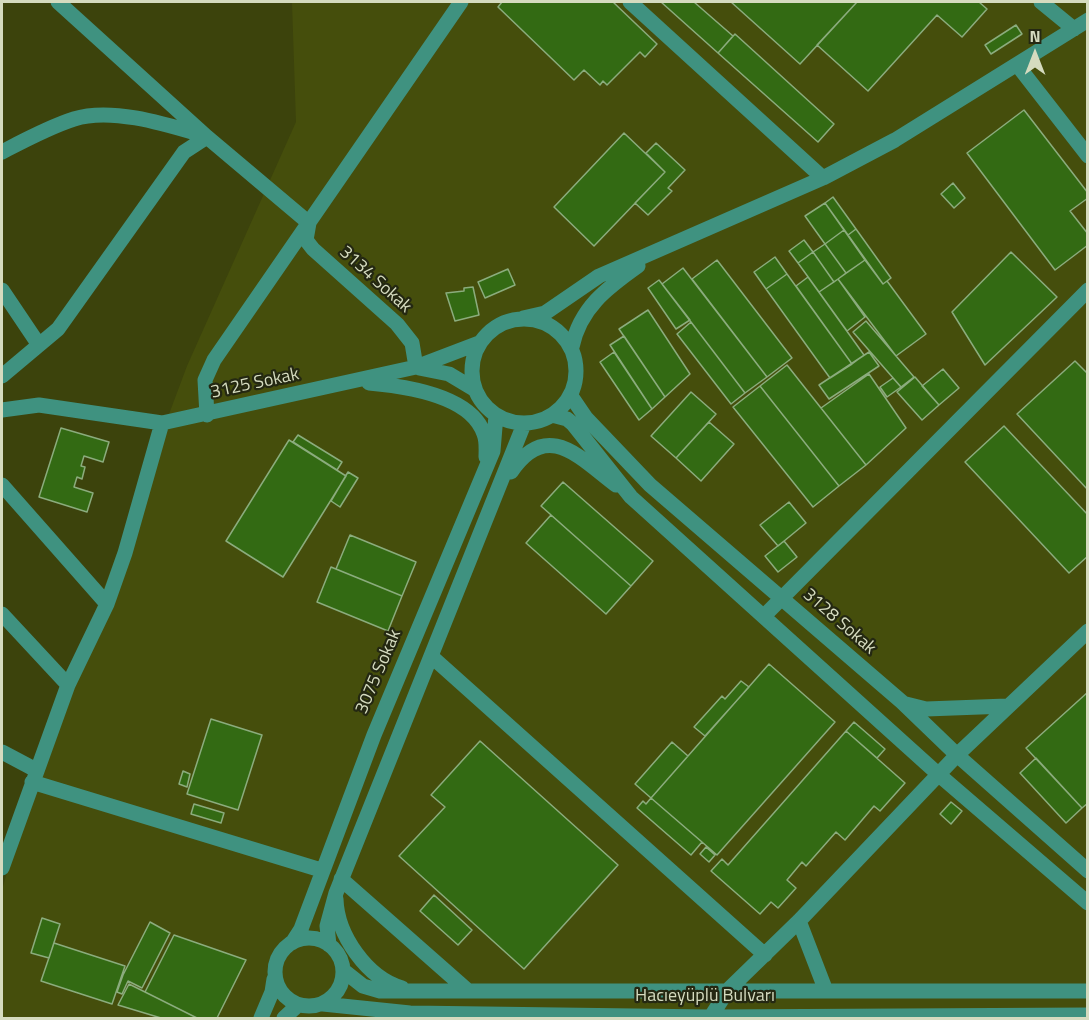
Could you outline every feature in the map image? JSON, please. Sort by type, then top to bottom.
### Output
[{"type":"street","points":[[58,2],[207,137],[309,223]]},
{"type":"street","points":[[207,415],[204,389],[208,371],[461,2]]},
{"type":"street","points":[[630,2],[823,178]]},
{"type":"street","points":[[1041,2],[1074,29]]},
{"type":"street","points":[[657,251],[595,300],[580,321],[572,347],[577,370],[571,396],[552,415],[524,424],[503,419],[488,409],[474,388],[472,360],[479,343],[491,330],[507,321],[545,313],[599,276],[823,178],[895,141],[1088,20]]},
{"type":"street","points":[[1018,66],[1088,156]]},
{"type":"street","points":[[2,152],[75,118],[97,115],[154,121],[207,137]]},
{"type":"street","points":[[2,376],[58,329],[184,152],[207,137]]},
{"type":"street","name":"3134 Sokak","points":[[309,223],[306,240],[313,249],[397,324],[412,343],[416,367]]},
{"type":"street","points":[[764,616],[780,597],[1088,290]]},
{"type":"street","points":[[2,291],[39,345]]},
{"type":"street","points":[[523,318],[540,320],[555,328],[572,347]]},
{"type":"street","name":"3125 Sokak","points":[[2,410],[39,405],[162,423],[357,382],[416,367],[479,343]]},
{"type":"street","name":"3125 Sokak","points":[[416,367],[449,374],[474,388]]},
{"type":"street","name":"3125 Sokak","points":[[357,382],[414,387],[465,411],[483,431],[486,465]]},
{"type":"street","name":"3128 Sokak","points":[[571,396],[586,418],[650,485],[902,702],[957,755],[1088,871]]},
{"type":"street","name":"3075 Sokak","points":[[292,943],[301,929],[321,870],[374,735],[486,465],[495,440],[496,415]]},
{"type":"street","points":[[552,415],[567,419],[573,424],[631,497]]},
{"type":"street","points":[[2,868],[68,685],[107,604],[125,553],[162,423]]},
{"type":"street","points":[[329,945],[327,926],[339,886],[501,487],[524,424]]},
{"type":"street","points":[[501,487],[523,456],[536,446],[548,444],[560,446],[573,453],[631,497],[938,774],[1088,903]]},
{"type":"street","points":[[2,485],[107,604]]},
{"type":"street","points":[[2,615],[68,685]]},
{"type":"street","points":[[710,1018],[728,990],[799,921],[938,774],[1088,631]]},
{"type":"street","points":[[431,656],[765,955]]},
{"type":"street","points":[[902,702],[926,709],[1007,706]]},
{"type":"street","points":[[2,752],[34,776],[321,870]]},
{"type":"street","points":[[339,886],[467,990]]},
{"type":"street","points":[[339,886],[339,920],[370,969],[391,985],[417,990]]},
{"type":"street","points":[[799,921],[826,990]]},
{"type":"street","points":[[261,1018],[273,992],[274,979],[278,957],[292,943],[311,938],[329,945],[337,952],[344,971],[338,991],[323,1004],[298,1005],[284,996],[274,979]]},
{"type":"street","name":"Hacıeyüplü Bulvarı","points":[[344,971],[363,986],[375,990],[1088,991]]},
{"type":"street","name":"Hacıeyüplü Bulvarı","points":[[323,1004],[410,1013],[710,1018],[1088,1015]]},
{"type":"street","points":[[284,1018],[298,1005]]},
{"type":"street","points":[[360,1018],[410,1013]]},
{"type":"shaded area","points":[[292,2],[1087,2],[1087,1018],[2,1018],[2,890],[36,770],[187,366],[296,122]]},
{"type":"building","points":[[502,2],[613,2],[657,44],[645,57],[640,52],[607,85],[603,81],[600,85],[584,70],[574,80],[498,7]]},
{"type":"building","points":[[661,2],[694,2],[733,36],[718,53]]},
{"type":"building","points":[[731,2],[857,2],[800,64]]},
{"type":"building","points":[[857,2],[979,2],[987,9],[962,37],[937,15],[868,91],[817,45]]},
{"type":"building","points":[[1016,25],[1022,34],[991,54],[985,45]]},
{"type":"building","points":[[735,34],[834,124],[818,142],[718,53]]},
{"type":"building","points":[[1024,110],[1088,193],[1088,198],[1070,211],[1088,234],[1088,245],[1055,270],[967,153]]},
{"type":"building","points":[[624,133],[665,172],[594,246],[554,207]]},
{"type":"building","points":[[656,143],[685,170],[668,188],[672,191],[648,215],[635,203],[665,172],[646,153]]},
{"type":"building","points":[[953,183],[965,198],[954,208],[941,194]]},
{"type":"building","points":[[833,197],[856,229],[848,235],[825,203]]},
{"type":"building","points":[[825,203],[844,230],[825,244],[805,216]]},
{"type":"building","points":[[856,229],[891,278],[883,284],[848,235]]},
{"type":"building","points":[[844,230],[865,260],[846,273],[825,244]]},
{"type":"building","points":[[804,240],[813,252],[798,263],[789,251]]},
{"type":"building","points":[[825,244],[846,273],[834,282],[813,252]]},
{"type":"building","points":[[813,252],[834,282],[819,292],[798,263]]},
{"type":"building","points":[[1011,252],[1057,297],[985,365],[952,312]]},
{"type":"building","points":[[775,257],[787,274],[766,289],[754,272]]},
{"type":"building","points":[[717,260],[792,358],[767,377],[692,279]]},
{"type":"building","points":[[865,260],[883,284],[887,281],[926,334],[896,356],[838,279]]},
{"type":"building","points":[[683,268],[767,377],[745,393],[662,284]]},
{"type":"building","points":[[508,269],[515,285],[485,298],[478,282]]},
{"type":"building","points":[[787,274],[852,364],[830,378],[766,289]]},
{"type":"building","points":[[808,277],[864,355],[852,364],[796,286]]},
{"type":"building","points":[[838,279],[865,317],[847,331],[819,292]]},
{"type":"building","points":[[659,280],[690,320],[676,329],[648,288]]},
{"type":"building","points":[[473,287],[479,315],[455,321],[446,293],[464,291],[464,288]]},
{"type":"building","points":[[648,310],[690,374],[665,397],[619,329]]},
{"type":"building","points":[[866,321],[914,377],[901,387],[853,332]]},
{"type":"building","points":[[691,322],[745,393],[731,404],[677,334]]},
{"type":"building","points":[[624,336],[665,397],[652,409],[610,345]]},
{"type":"building","points":[[614,352],[652,409],[639,420],[600,362]]},
{"type":"building","points":[[869,352],[879,366],[829,399],[819,385]]},
{"type":"building","points":[[1075,361],[1088,374],[1088,490],[1017,414]]},
{"type":"building","points":[[787,365],[866,465],[839,486],[760,386]]},
{"type":"building","points":[[943,369],[959,388],[939,405],[922,386]]},
{"type":"building","points":[[869,374],[906,428],[866,465],[821,408]]},
{"type":"building","points":[[915,377],[939,405],[922,420],[897,392]]},
{"type":"building","points":[[893,378],[901,387],[887,397],[880,387]]},
{"type":"building","points":[[760,386],[839,486],[813,507],[733,407]]},
{"type":"building","points":[[691,392],[716,414],[676,458],[651,436]]},
{"type":"building","points":[[709,422],[734,444],[701,481],[676,458]]},
{"type":"building","points":[[1004,426],[1088,515],[1088,556],[1069,573],[965,462]]},
{"type":"building","points":[[61,428],[109,442],[103,462],[84,456],[81,466],[85,467],[82,479],[77,477],[74,487],[93,493],[87,512],[39,497]]},
{"type":"building","points":[[298,435],[342,462],[337,470],[293,442]]},
{"type":"building","points":[[289,440],[346,476],[283,577],[226,541]]},
{"type":"building","points":[[348,472],[358,478],[340,507],[331,501]]},
{"type":"building","points":[[563,482],[653,561],[631,586],[541,506]]},
{"type":"building","points":[[789,502],[806,523],[778,546],[760,525]]},
{"type":"building","points":[[551,515],[631,586],[606,614],[526,543]]},
{"type":"building","points":[[350,535],[416,562],[402,596],[336,569]]},
{"type":"building","points":[[784,541],[797,557],[778,572],[765,556]]},
{"type":"building","points":[[331,567],[402,596],[388,631],[317,602]]},
{"type":"building","points":[[769,664],[835,722],[717,855],[651,798]]},
{"type":"building","points":[[741,681],[749,687],[705,736],[694,727],[722,696],[725,699]]},
{"type":"building","points":[[1088,692],[1088,803],[1082,808],[1026,748]]},
{"type":"building","points":[[211,719],[262,735],[238,810],[187,794]]},
{"type":"building","points":[[854,722],[885,749],[877,758],[846,731]]},
{"type":"building","points":[[846,731],[905,783],[880,811],[874,806],[845,840],[836,832],[806,866],[802,862],[787,880],[796,888],[778,908],[771,902],[760,914],[711,871],[722,859],[728,865]]},
{"type":"building","points":[[480,741],[618,865],[524,969],[399,856],[445,807],[431,795]]},
{"type":"building","points":[[672,742],[688,756],[651,798],[635,784]]},
{"type":"building","points":[[1036,758],[1082,808],[1066,823],[1020,773]]},
{"type":"building","points":[[183,771],[190,774],[187,787],[179,784]]},
{"type":"building","points":[[651,798],[702,842],[691,855],[637,808],[643,801],[646,804]]},
{"type":"building","points":[[951,802],[962,811],[951,824],[940,814]]},
{"type":"building","points":[[194,804],[224,813],[221,823],[191,814]]},
{"type":"building","points":[[706,847],[715,855],[709,862],[700,854]]},
{"type":"building","points":[[434,895],[472,930],[458,945],[420,911]]},
{"type":"building","points":[[42,918],[60,924],[49,958],[31,953]]},
{"type":"building","points":[[150,922],[170,933],[142,988],[128,981],[122,994],[117,992],[123,975]]},
{"type":"building","points":[[174,935],[246,960],[217,1018],[197,1018],[145,992]]},
{"type":"building","points":[[54,943],[125,966],[112,1004],[41,981]]},
{"type":"building","points":[[129,984],[197,1018],[161,1018],[118,1005]]}]
